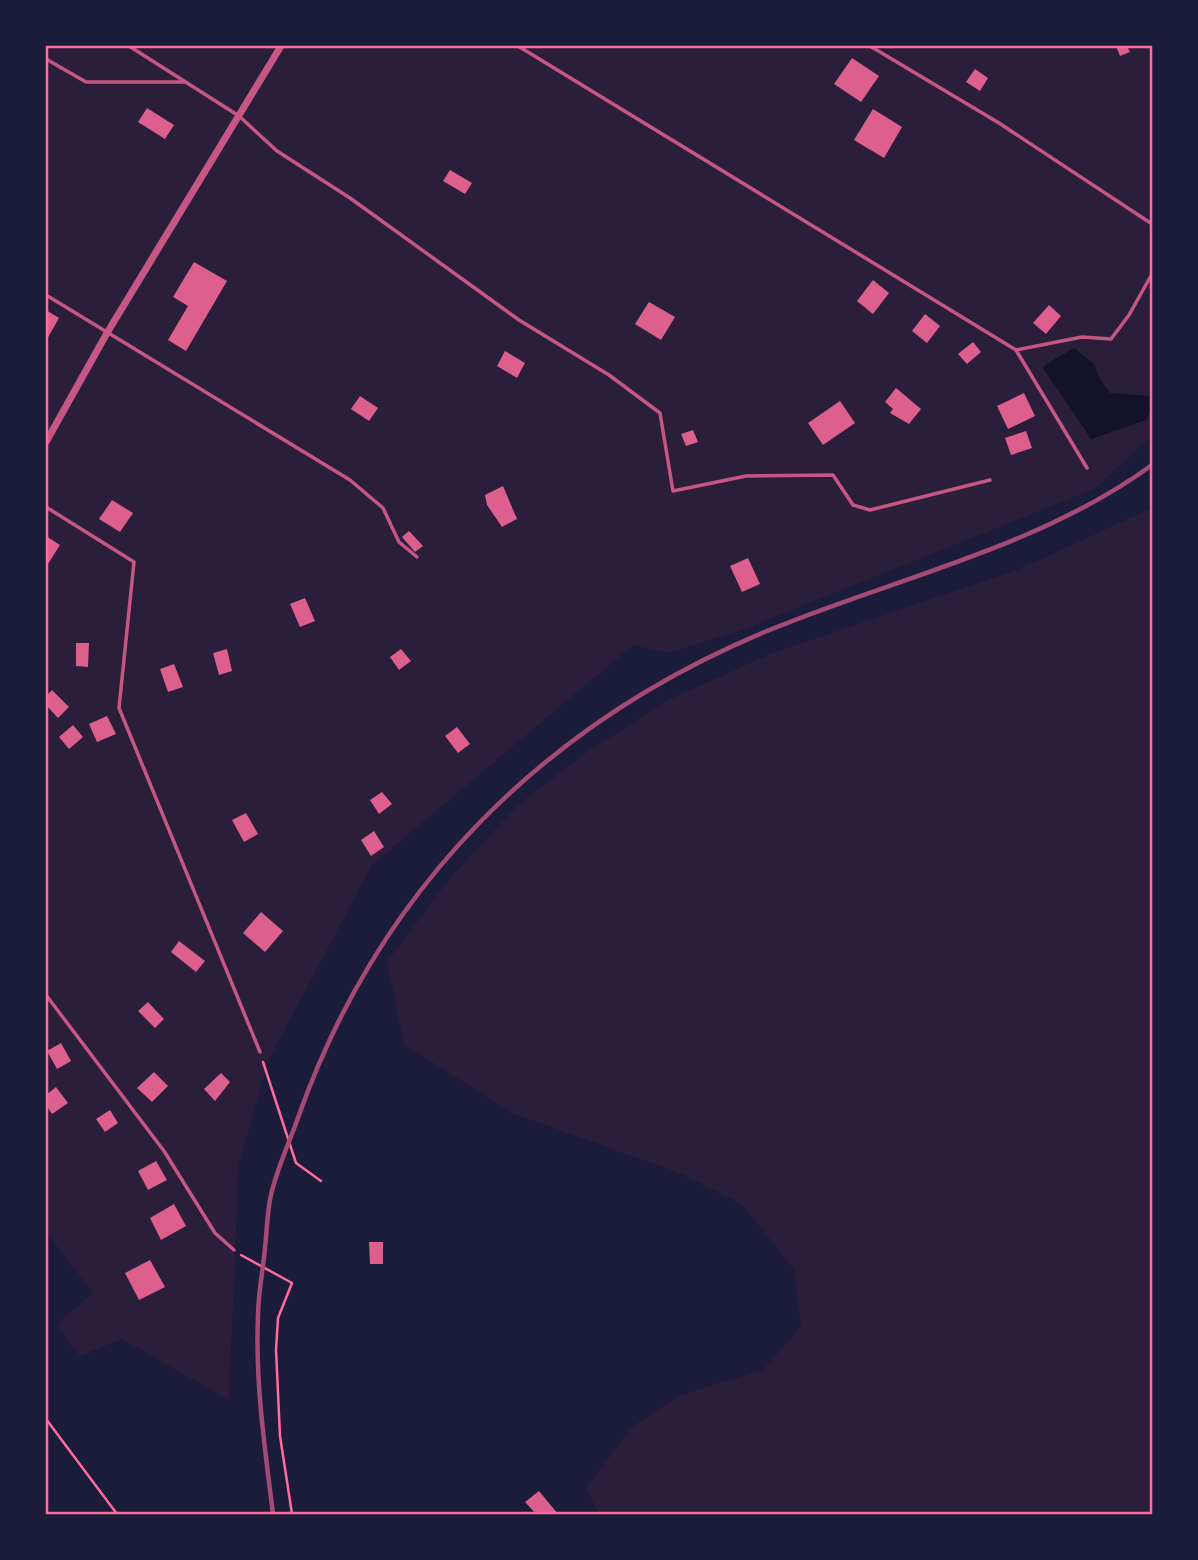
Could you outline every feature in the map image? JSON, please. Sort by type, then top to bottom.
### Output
[{"type":"street","points":[[46,442],[107,332],[281,46]]},
{"type":"lane","points":[[129,46],[239,116],[277,151],[350,198],[519,320],[609,375],[660,413],[673,491],[746,476],[833,475],[853,505],[870,510],[990,480]]},
{"type":"lane","points":[[518,46],[1016,350],[1087,468]]},
{"type":"lane","points":[[870,46],[999,123],[1153,224]]},
{"type":"lane","points":[[46,58],[86,82],[184,82]]},
{"type":"lane","points":[[1016,350],[1082,337],[1111,339],[1153,274]]},
{"type":"lane","points":[[46,295],[350,480],[383,508],[399,542],[416,557]]},
{"type":"lane","points":[[46,507],[134,562],[119,708],[260,1052]]},
{"type":"lane","points":[[46,995],[164,1151],[215,1233],[234,1250]]},
{"type":"path","points":[[260,1052],[296,1163],[321,1181]]},
{"type":"path","points":[[234,1250],[292,1283],[278,1318],[276,1350],[280,1436],[292,1514]]},
{"type":"path","points":[[46,1419],[117,1514]]},
{"type":"shaded area","points":[[46,46],[1152,46],[1152,436],[1094,489],[739,631],[668,653],[633,645],[372,865],[269,1059],[239,1162],[229,1400],[122,1339],[80,1356],[56,1325],[93,1293],[46,1232]]},
{"type":"shaded area","points":[[1074,348],[1094,364],[1110,393],[1150,396],[1152,408],[1146,420],[1091,439],[1043,368]]},
{"type":"shaded area","points":[[1152,508],[1152,1514],[599,1514],[586,1488],[633,1426],[680,1395],[763,1370],[801,1327],[794,1269],[742,1204],[682,1174],[512,1113],[404,1044],[387,962],[450,878],[519,804],[587,752],[670,699],[775,652],[1017,570]]},
{"type":"building","points":[[1116,46],[1127,46],[1130,52],[1120,56]]},
{"type":"building","points":[[852,58],[879,76],[861,102],[834,84]]},
{"type":"building","points":[[975,69],[988,78],[980,91],[966,82]]},
{"type":"building","points":[[147,108],[174,125],[165,139],[138,122]]},
{"type":"building","points":[[873,109],[902,127],[884,158],[854,140]]},
{"type":"building","points":[[450,170],[472,183],[465,194],[443,181]]},
{"type":"building","points":[[194,262],[227,281],[186,351],[168,340],[188,306],[173,297]]},
{"type":"building","points":[[873,280],[889,293],[873,314],[857,301]]},
{"type":"building","points":[[649,302],[675,317],[661,340],[635,324]]},
{"type":"building","points":[[1049,305],[1061,316],[1046,334],[1033,323]]},
{"type":"building","points":[[46,310],[59,318],[46,341]]},
{"type":"building","points":[[925,314],[940,326],[927,343],[912,331]]},
{"type":"building","points":[[973,342],[981,352],[967,364],[958,354]]},
{"type":"building","points":[[505,351],[525,363],[517,378],[497,366]]},
{"type":"building","points":[[896,388],[921,409],[909,424],[890,413],[893,409],[885,402]]},
{"type":"building","points":[[1024,393],[1035,416],[1008,429],[997,406]]},
{"type":"building","points":[[360,396],[378,408],[369,421],[351,409]]},
{"type":"building","points":[[840,401],[855,423],[823,445],[808,423]]},
{"type":"building","points":[[693,430],[698,442],[686,446],[681,434]]},
{"type":"building","points":[[1026,431],[1032,448],[1011,455],[1005,438]]},
{"type":"building","points":[[503,486],[517,519],[502,527],[487,505],[485,495]]},
{"type":"building","points":[[112,500],[133,513],[120,532],[99,519]]},
{"type":"building","points":[[409,531],[423,546],[415,552],[402,537]]},
{"type":"building","points":[[46,536],[60,545],[48,564],[46,562]]},
{"type":"building","points":[[748,558],[760,584],[742,592],[730,566]]},
{"type":"building","points":[[305,598],[315,621],[300,627],[290,604]]},
{"type":"building","points":[[76,643],[89,643],[88,667],[76,666]]},
{"type":"building","points":[[227,649],[232,671],[219,675],[213,653]]},
{"type":"building","points":[[401,649],[411,661],[399,670],[390,657]]},
{"type":"building","points":[[174,664],[183,687],[168,692],[160,669]]},
{"type":"building","points":[[52,690],[69,707],[58,718],[46,705],[46,696]]},
{"type":"building","points":[[107,716],[116,734],[97,742],[89,724]]},
{"type":"building","points":[[73,725],[83,737],[69,749],[59,737]]},
{"type":"building","points":[[457,727],[470,744],[458,753],[445,736]]},
{"type":"building","points":[[382,792],[392,804],[379,814],[370,800]]},
{"type":"building","points":[[246,813],[258,834],[244,842],[232,820]]},
{"type":"building","points":[[374,831],[384,847],[371,856],[361,840]]},
{"type":"building","points":[[261,912],[283,931],[265,952],[243,933]]},
{"type":"building","points":[[179,941],[205,961],[196,972],[171,952]]},
{"type":"building","points":[[148,1002],[164,1019],[155,1028],[138,1011]]},
{"type":"building","points":[[61,1043],[71,1061],[57,1069],[47,1051]]},
{"type":"building","points":[[154,1072],[168,1086],[152,1102],[137,1088]]},
{"type":"building","points":[[221,1073],[230,1082],[215,1101],[204,1089]]},
{"type":"building","points":[[56,1087],[68,1103],[52,1114],[46,1105],[46,1095]]},
{"type":"building","points":[[110,1110],[118,1123],[105,1132],[96,1119]]},
{"type":"building","points":[[156,1161],[167,1180],[148,1190],[138,1171]]},
{"type":"building","points":[[174,1204],[186,1226],[161,1240],[150,1218]]},
{"type":"building","points":[[369,1242],[383,1242],[383,1264],[370,1264]]},
{"type":"building","points":[[150,1260],[165,1287],[139,1300],[125,1273]]},
{"type":"building","points":[[539,1491],[558,1514],[536,1514],[525,1502]]},
{"type":"railway","points":[[273,1514],[261,1415],[257,1341],[271,1195],[299,1115],[333,1033],[375,956],[424,886],[480,822],[543,764],[612,713],[686,669],[767,631],[1015,540],[1109,494],[1152,465]]}]
